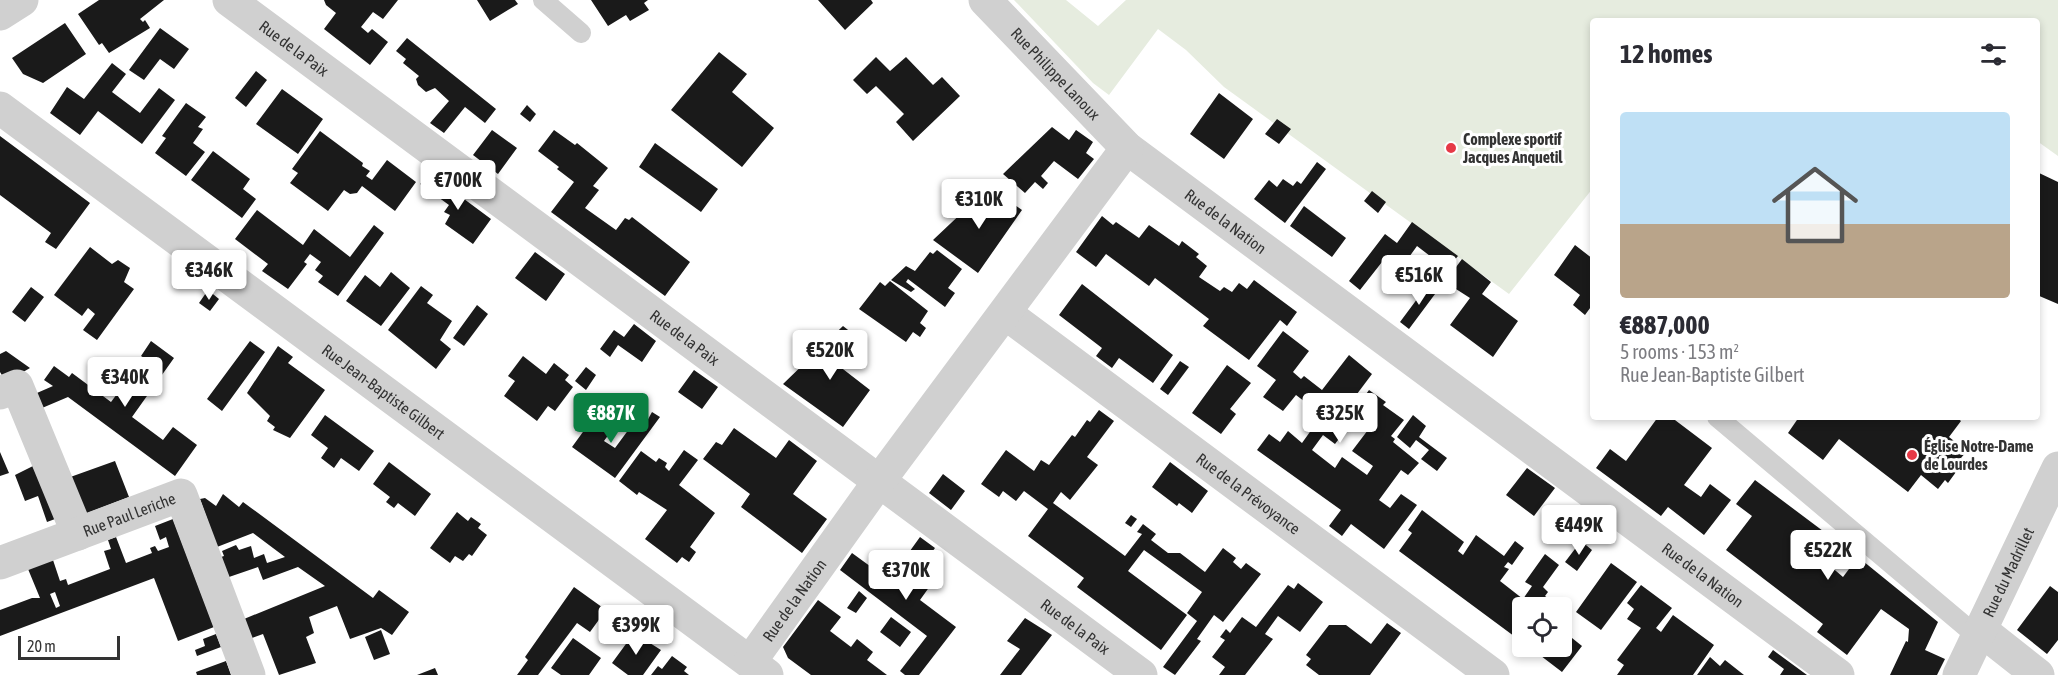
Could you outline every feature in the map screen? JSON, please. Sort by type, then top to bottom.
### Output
[{"type":"street","points":[[0,14],[21,0]]},
{"type":"street","name":"Rue de la Paix","points":[[229,0],[1141,675]]},
{"type":"street","name":"Rue Philippe Lanoux","points":[[985,0],[1127,148]]},
{"type":"street","name":"Rue Jean-Baptiste Gilbert","points":[[0,108],[758,669]]},
{"type":"street","name":"Rue de la Nation","points":[[758,669],[880,480],[1127,148],[1838,675]]},
{"type":"street","name":"Rue de la Prévoyance","points":[[1005,313],[1492,675]]},
{"type":"street","points":[[0,393],[17,386],[78,534]]},
{"type":"street","name":"Rue du Madrillet","points":[[1959,675],[2058,468]]},
{"type":"street","name":"Rue Paul Leriche","points":[[0,563],[181,495],[249,675]]},
{"type":"street","points":[[1980,633],[2038,675]]},
{"type":"lane","points":[[543,0],[581,33]]},
{"type":"lane","points":[[1721,420],[1980,633]]},
{"type":"shaded area","name":"Complexe sportif Jacques Anquetil","points":[[1014,0],[1066,0],[1098,26],[1126,0],[2058,0],[2058,156],[2040,143],[2040,18],[1590,18],[1590,192],[1509,294],[1224,87],[1186,50],[1158,29],[1109,95],[1093,83]]},
{"type":"building","points":[[99,0],[164,0],[140,19],[143,22],[145,20],[150,28],[109,53],[102,43],[99,45],[78,14]]},
{"type":"building","points":[[324,0],[398,0],[383,19],[373,12],[361,27],[368,33],[372,29],[388,42],[370,65],[324,29],[336,13],[326,5]]},
{"type":"building","points":[[477,0],[515,0],[518,4],[490,21]]},
{"type":"building","points":[[591,0],[648,0],[644,3],[649,10],[630,21],[626,15],[608,26]]},
{"type":"building","points":[[818,0],[871,0],[873,3],[845,30]]},
{"type":"building","points":[[65,23],[86,54],[43,83],[23,74],[12,58]]},
{"type":"building","points":[[160,28],[189,49],[174,69],[160,59],[144,80],[129,70]]},
{"type":"building","points":[[407,38],[496,109],[485,123],[465,107],[444,133],[430,123],[449,101],[435,88],[426,92],[418,85],[416,79],[419,76],[403,63],[406,59],[396,51]]},
{"type":"building","points":[[719,52],[747,74],[732,92],[774,128],[742,167],[671,110]]},
{"type":"building","points":[[876,57],[890,71],[906,57],[933,85],[942,77],[960,96],[913,141],[896,122],[904,114],[876,86],[867,94],[853,80]]},
{"type":"building","points":[[112,63],[126,74],[112,92],[140,113],[159,88],[175,100],[142,144],[98,111],[80,135],[50,113],[67,87],[84,99]]},
{"type":"building","points":[[256,71],[267,80],[246,107],[235,98]]},
{"type":"building","points":[[282,89],[323,119],[298,154],[256,124]]},
{"type":"building","points":[[1219,93],[1253,119],[1224,159],[1190,134]]},
{"type":"building","points":[[186,103],[206,117],[198,127],[203,129],[193,143],[205,152],[186,176],[155,153],[166,138],[162,136]]},
{"type":"building","points":[[527,105],[536,114],[530,122],[520,114]]},
{"type":"building","points":[[1277,119],[1291,129],[1279,144],[1265,134]]},
{"type":"building","points":[[1052,127],[1069,140],[1076,130],[1093,142],[1086,153],[1094,159],[1078,179],[1054,161],[1041,176],[1048,183],[1043,189],[1035,182],[1025,193],[1003,174]]},
{"type":"building","points":[[492,130],[517,148],[498,174],[473,155]]},
{"type":"building","points":[[554,130],[575,145],[577,143],[608,168],[593,186],[599,190],[585,208],[616,230],[625,218],[629,220],[632,217],[690,262],[665,296],[551,212],[574,182],[538,151]]},
{"type":"building","points":[[320,131],[363,163],[362,166],[370,171],[366,176],[372,180],[387,160],[416,182],[395,211],[362,186],[357,193],[350,194],[344,190],[328,211],[290,183],[298,173],[292,169]]},
{"type":"building","points":[[0,136],[90,203],[56,249],[45,242],[51,233],[0,195]]},
{"type":"building","points":[[655,143],[718,189],[701,212],[639,167]]},
{"type":"building","points":[[213,151],[250,179],[243,189],[256,199],[242,218],[191,180]]},
{"type":"building","points":[[1317,162],[1326,169],[1285,223],[1254,199],[1269,180],[1277,187],[1283,179],[1293,186],[1297,181],[1301,184]]},
{"type":"building","points":[[429,173],[491,219],[473,244],[445,224],[450,215],[444,212],[449,205],[420,184]]},
{"type":"building","points":[[2040,173],[2058,182],[2058,304],[2040,296]]},
{"type":"building","points":[[986,190],[998,199],[1002,196],[1022,210],[978,273],[933,240]]},
{"type":"building","points":[[1372,191],[1386,202],[1378,213],[1364,201]]},
{"type":"building","points":[[1304,206],[1346,238],[1332,257],[1290,226]]},
{"type":"building","points":[[257,210],[303,245],[314,229],[350,257],[374,225],[384,233],[338,296],[318,282],[323,276],[315,270],[321,262],[310,254],[304,262],[307,264],[288,289],[262,271],[268,264],[235,239]]},
{"type":"building","points":[[1102,216],[1113,225],[1116,222],[1139,238],[1149,225],[1179,246],[1182,241],[1199,254],[1196,257],[1207,266],[1199,277],[1220,291],[1224,287],[1232,292],[1239,283],[1247,289],[1254,280],[1297,312],[1287,326],[1280,320],[1249,360],[1203,326],[1209,319],[1155,278],[1149,286],[1106,254],[1096,267],[1076,252]]},
{"type":"building","points":[[1412,222],[1458,256],[1447,269],[1417,246],[1397,274],[1382,262],[1360,290],[1349,281],[1385,234],[1397,243]]},
{"type":"building","points":[[1575,245],[1590,257],[1590,308],[1585,315],[1573,305],[1580,295],[1554,275]]},
{"type":"building","points":[[90,247],[112,264],[118,260],[130,268],[124,282],[134,289],[97,340],[83,330],[95,314],[88,308],[82,316],[54,295]]},
{"type":"building","points":[[937,250],[962,269],[948,288],[955,293],[945,307],[908,279],[906,282],[915,289],[911,292],[891,280],[906,266],[915,271],[930,252],[933,254]]},
{"type":"building","points":[[535,252],[565,274],[546,301],[515,278]]},
{"type":"building","points":[[1462,259],[1491,282],[1482,294],[1518,321],[1493,357],[1450,325],[1470,298],[1445,282]]},
{"type":"building","points":[[391,272],[410,288],[381,326],[346,301],[365,275],[380,287]]},
{"type":"building","points":[[890,281],[928,311],[920,323],[926,328],[920,337],[913,332],[906,342],[859,309],[880,282],[885,286]]},
{"type":"building","points":[[1429,283],[1438,290],[1409,329],[1400,322]]},
{"type":"building","points":[[1082,284],[1173,355],[1153,383],[1119,358],[1112,368],[1096,356],[1102,348],[1059,315]]},
{"type":"building","points":[[421,286],[433,295],[427,303],[452,321],[440,340],[451,349],[436,369],[388,330]]},
{"type":"building","points":[[31,287],[44,297],[25,322],[12,312]]},
{"type":"building","points":[[208,290],[219,299],[210,311],[199,303]]},
{"type":"building","points":[[477,305],[488,314],[464,346],[453,338]]},
{"type":"building","points":[[634,324],[656,341],[642,362],[618,345],[610,357],[600,349],[614,330],[624,337]]},
{"type":"building","points":[[843,326],[857,337],[845,352],[839,347],[830,359],[870,390],[843,427],[783,384]]},
{"type":"building","points":[[1283,331],[1309,351],[1293,372],[1301,379],[1304,376],[1322,390],[1349,355],[1372,374],[1336,425],[1344,432],[1335,444],[1323,435],[1312,450],[1335,468],[1342,457],[1367,475],[1373,466],[1352,451],[1371,426],[1353,412],[1369,390],[1386,402],[1383,405],[1404,420],[1391,436],[1395,439],[1393,442],[1419,463],[1408,475],[1401,470],[1379,500],[1390,508],[1401,494],[1417,505],[1384,549],[1351,524],[1342,536],[1329,526],[1341,510],[1257,450],[1269,434],[1280,442],[1288,431],[1302,443],[1322,415],[1296,395],[1283,411],[1263,397],[1276,380],[1257,366]]},
{"type":"building","points":[[151,341],[174,358],[132,417],[163,440],[173,427],[197,445],[175,476],[68,397],[35,411],[30,396],[53,386],[44,380],[54,366],[69,377],[72,373],[111,402],[144,358],[141,356]]},
{"type":"building","points":[[250,341],[265,352],[222,411],[207,399]]},
{"type":"building","points":[[278,346],[293,357],[288,363],[325,390],[290,438],[273,430],[275,427],[267,421],[270,416],[247,393]]},
{"type":"building","points":[[6,351],[30,368],[6,382],[0,372],[0,354]]},
{"type":"building","points":[[523,356],[546,374],[554,363],[569,375],[565,380],[573,387],[555,411],[548,406],[537,421],[504,396],[515,381],[508,376]]},
{"type":"building","points":[[1180,361],[1189,367],[1168,395],[1160,389]]},
{"type":"building","points":[[1227,365],[1251,383],[1230,409],[1236,414],[1221,434],[1192,413]]},
{"type":"building","points":[[586,367],[596,375],[586,390],[575,381]]},
{"type":"building","points":[[694,370],[718,387],[702,409],[678,392]]},
{"type":"building","points":[[1099,410],[1114,421],[1087,457],[1098,465],[1070,500],[1061,492],[1053,503],[1125,556],[1142,534],[1137,532],[1143,524],[1156,534],[1151,540],[1168,553],[1180,553],[1205,572],[1223,548],[1236,558],[1233,562],[1241,569],[1246,563],[1261,574],[1223,622],[1214,615],[1197,639],[1201,641],[1175,675],[1163,667],[1197,621],[1187,613],[1202,592],[1144,550],[1128,571],[1187,615],[1161,650],[1077,587],[1084,578],[1028,536],[1048,509],[1024,491],[1016,501],[1003,491],[999,497],[981,484],[1006,450],[1034,471],[1041,460],[1049,465],[1072,435],[1075,437],[1087,420],[1090,422]]},
{"type":"building","points":[[652,412],[660,417],[615,478],[572,447],[596,414],[614,427],[604,441],[615,448],[632,425],[641,432]]},
{"type":"building","points":[[325,415],[374,451],[359,471],[341,458],[334,468],[321,458],[328,448],[311,435]]},
{"type":"building","points":[[1413,415],[1426,426],[1419,437],[1447,458],[1437,471],[1421,459],[1429,450],[1416,440],[1410,448],[1397,437]]},
{"type":"building","points":[[1656,420],[1675,420],[1712,448],[1684,485],[1701,497],[1710,484],[1731,500],[1704,535],[1668,507],[1661,516],[1596,468],[1610,449],[1626,461]]},
{"type":"building","name":"Église Notre-Dame de Lourdes","points":[[1797,420],[1960,420],[1949,437],[1967,451],[1961,458],[1964,461],[1948,483],[1945,480],[1938,489],[1921,475],[1908,492],[1839,439],[1823,460],[1788,433]]},
{"type":"building","points":[[734,428],[776,458],[789,440],[817,461],[793,494],[827,519],[802,553],[741,507],[750,494],[703,459],[716,442],[722,445]]},
{"type":"building","points":[[684,450],[698,460],[679,485],[715,513],[690,547],[696,552],[689,562],[682,557],[677,563],[645,539],[667,510],[639,492],[637,495],[619,481],[641,451],[656,462],[659,458],[667,463],[665,467],[669,471]]},
{"type":"building","points":[[0,452],[9,473],[0,476]]},
{"type":"building","points":[[115,461],[129,497],[77,517],[62,480]]},
{"type":"building","points":[[41,462],[63,516],[47,522],[38,496],[25,501],[15,475]]},
{"type":"building","points":[[389,462],[431,494],[415,516],[398,503],[394,508],[386,502],[390,497],[373,484]]},
{"type":"building","points":[[1170,462],[1208,491],[1192,513],[1179,503],[1177,506],[1152,487]]},
{"type":"building","points":[[1527,468],[1555,488],[1534,516],[1506,495]]},
{"type":"building","points":[[943,474],[965,491],[951,510],[929,493]]},
{"type":"building","points":[[1755,480],[1843,546],[1829,565],[1843,577],[1858,557],[1938,622],[1925,650],[1945,659],[1937,675],[1890,675],[1906,641],[1908,642],[1909,629],[1881,609],[1847,655],[1817,632],[1823,624],[1726,550],[1752,516],[1736,504]]},
{"type":"building","points":[[223,494],[239,507],[243,502],[373,598],[379,590],[409,612],[392,635],[381,628],[350,639],[337,606],[309,617],[314,633],[306,637],[316,663],[279,675],[263,634],[252,638],[244,619],[325,586],[298,567],[263,580],[258,567],[229,577],[221,557],[224,556],[222,551],[236,545],[239,550],[251,546],[254,558],[264,554],[267,563],[285,557],[253,533],[217,547],[200,499],[205,498],[216,506]]},
{"type":"building","points":[[1422,510],[1464,542],[1458,551],[1463,555],[1476,535],[1504,556],[1515,541],[1524,548],[1512,565],[1508,562],[1504,567],[1509,569],[1500,581],[1520,597],[1512,597],[1512,635],[1399,551],[1412,533],[1408,530]]},
{"type":"building","points":[[457,512],[468,521],[471,517],[481,524],[478,528],[487,535],[472,556],[469,554],[463,561],[455,556],[450,563],[430,548]]},
{"type":"building","points":[[1131,515],[1137,519],[1131,527],[1125,523]]},
{"type":"building","points":[[173,519],[214,627],[178,641],[154,578],[0,636],[0,610],[32,598],[40,598],[28,569],[53,560],[60,581],[66,579],[68,585],[110,569],[104,551],[111,549],[108,540],[116,537],[126,563],[152,553],[150,548],[155,546],[158,551],[169,547],[166,537],[160,540],[155,526]],"holes":[[[55,592],[60,606],[56,608],[50,594]]]},
{"type":"building","points":[[920,537],[935,548],[915,575],[930,586],[920,600],[956,627],[919,675],[905,675],[900,671],[927,636],[840,570],[852,553],[889,580]]},
{"type":"building","points":[[1581,541],[1592,550],[1577,571],[1565,562]]},
{"type":"building","points":[[1545,554],[1559,565],[1543,587],[1548,592],[1545,596],[1524,597],[1532,586],[1525,582]]},
{"type":"building","points":[[1611,563],[1637,582],[1601,630],[1576,612]]},
{"type":"building","points":[[1298,583],[1323,602],[1300,632],[1278,616],[1265,634],[1273,639],[1245,675],[1219,675],[1225,667],[1212,657],[1225,640],[1220,637],[1226,629],[1230,633],[1242,617],[1256,627],[1288,585],[1294,589]]},
{"type":"building","points":[[1641,585],[1672,608],[1656,628],[1661,632],[1673,615],[1714,645],[1693,675],[1617,675],[1624,665],[1617,660],[1641,628],[1627,619],[1634,609],[1627,603]]},
{"type":"building","points":[[2050,586],[2058,592],[2058,640],[2047,654],[2017,630]]},
{"type":"building","points":[[574,587],[606,610],[590,632],[577,623],[538,675],[517,675],[528,660],[525,657]]},
{"type":"building","points":[[859,591],[867,598],[856,613],[847,608]]},
{"type":"building","points":[[818,600],[841,617],[830,631],[851,647],[857,639],[873,652],[867,660],[887,675],[811,675],[788,658],[783,647]]},
{"type":"building","points":[[891,617],[911,632],[900,647],[880,632]]},
{"type":"building","points":[[1025,618],[1052,635],[1021,675],[1000,675],[1020,649],[1007,641]]},
{"type":"building","points":[[1387,623],[1401,633],[1370,675],[1319,675],[1306,665],[1311,659],[1306,655],[1329,625],[1346,625],[1371,644]]},
{"type":"building","points":[[381,630],[390,654],[374,660],[365,637]]},
{"type":"building","points":[[634,633],[661,650],[643,675],[628,675],[612,663]]},
{"type":"building","points":[[216,634],[221,647],[197,656],[195,650],[205,646],[203,639]]},
{"type":"building","points":[[573,638],[601,658],[589,675],[561,675],[551,668]]},
{"type":"building","points":[[1572,638],[1582,646],[1562,672],[1542,657],[1572,657]]},
{"type":"building","points":[[1773,650],[1807,675],[1780,675],[1784,669],[1768,657]]},
{"type":"building","points":[[672,656],[687,667],[684,671],[689,675],[651,675],[658,666],[662,669]]},
{"type":"building","points":[[1710,657],[1720,666],[1725,660],[1744,675],[1697,675]]},
{"type":"building","points":[[226,661],[231,675],[197,675],[196,672]]},
{"type":"building","points":[[435,668],[438,675],[417,675]]},
{"type":"place","name":"Complexe sportif Jacques Anquetil","points":[[1451,148]]},
{"type":"place","name":"Église Notre-Dame de Lourdes","points":[[1912,455]]}]
